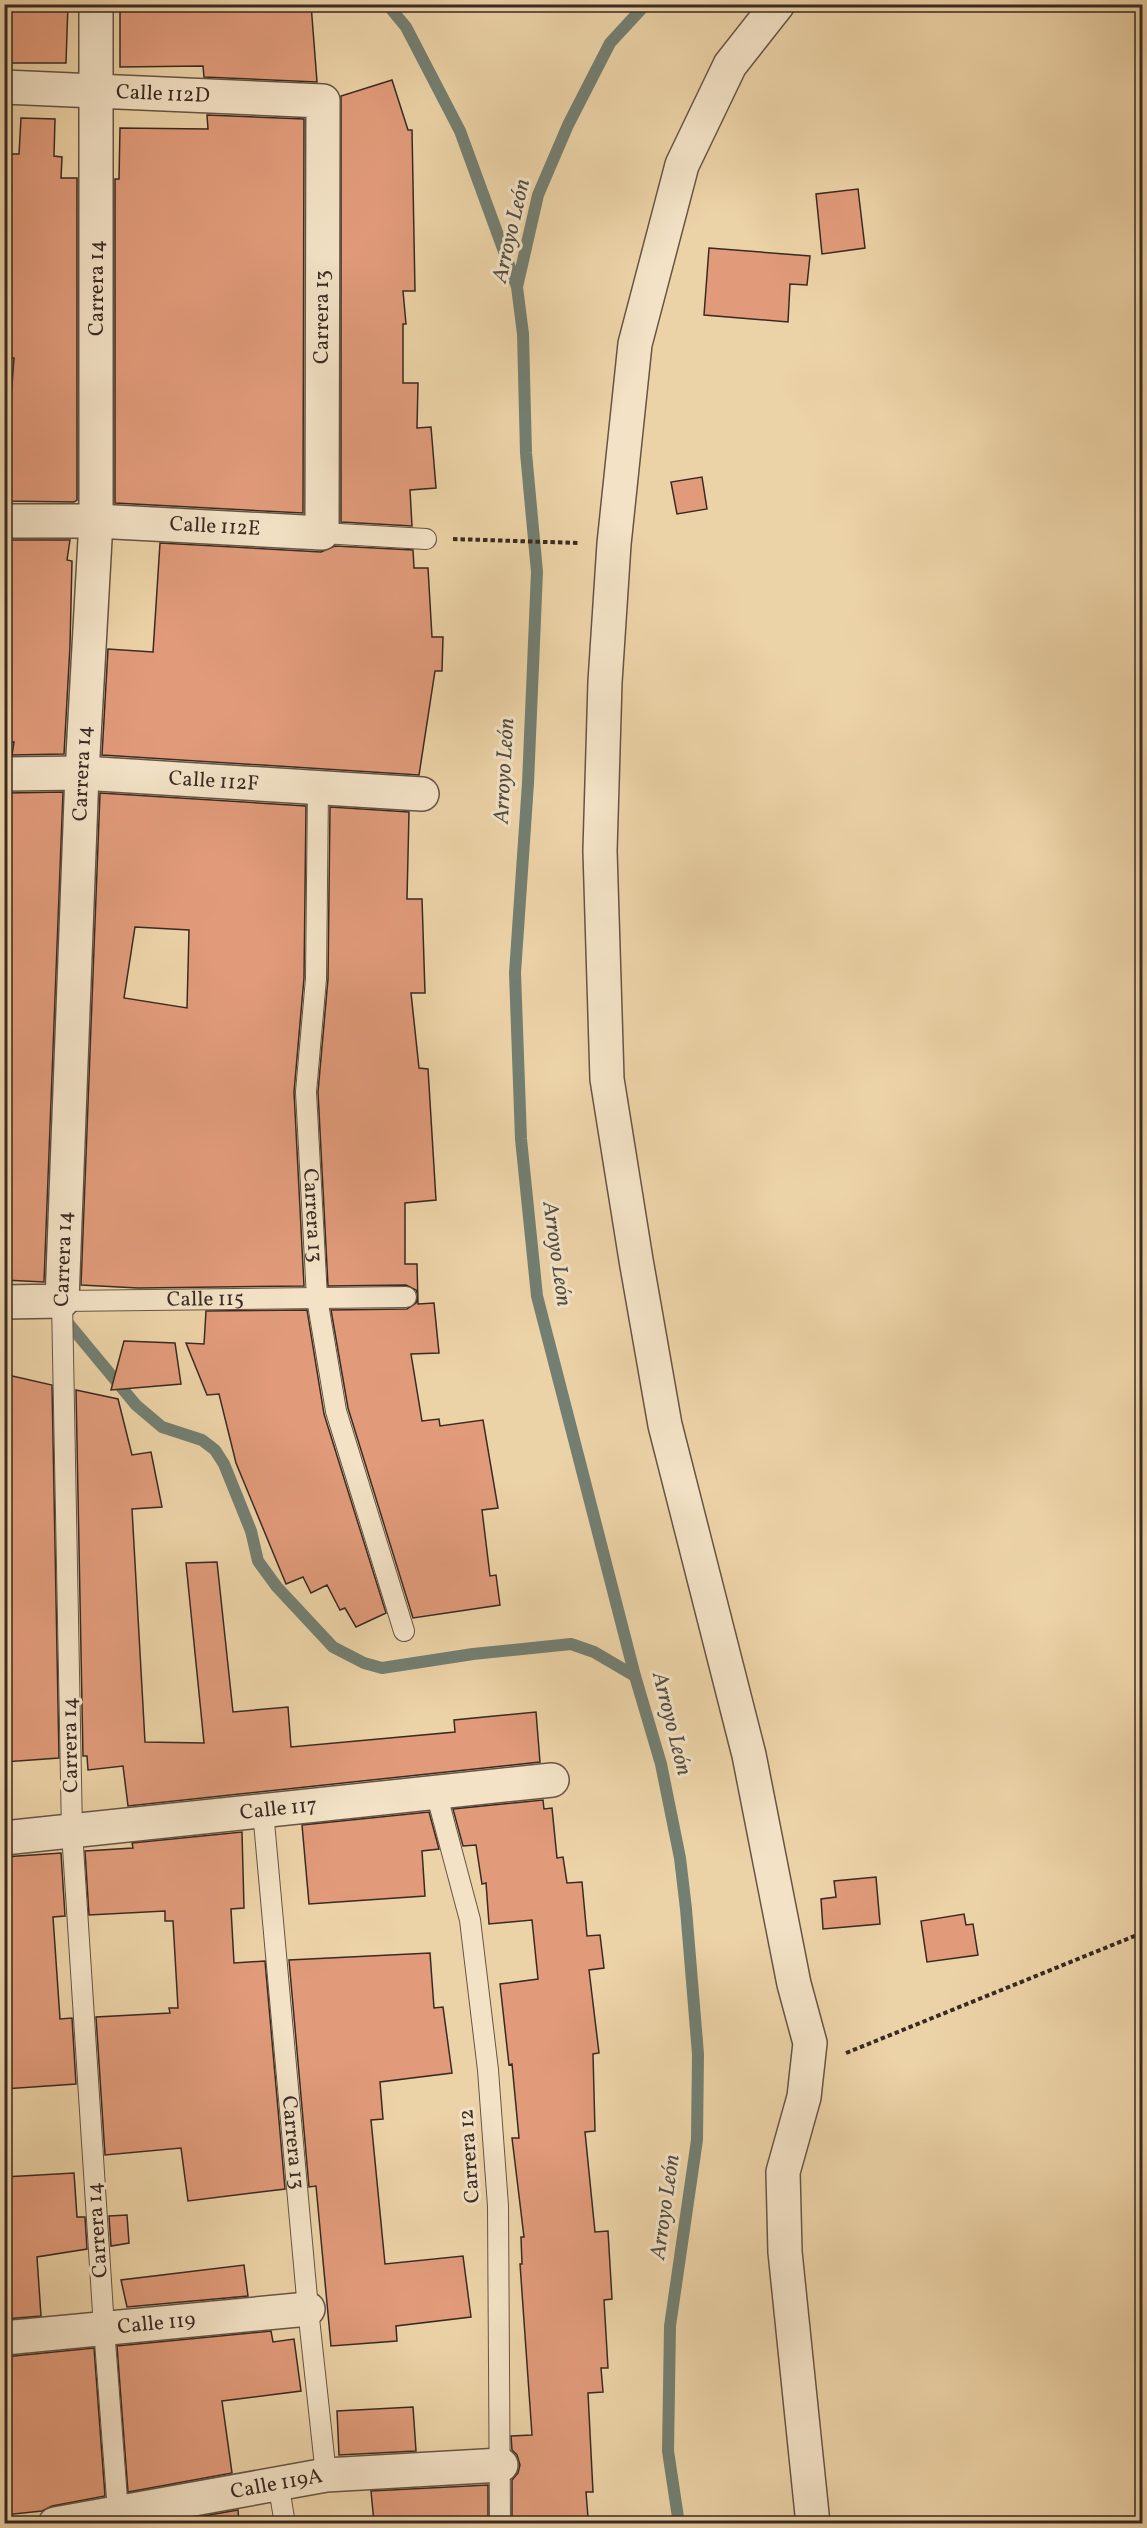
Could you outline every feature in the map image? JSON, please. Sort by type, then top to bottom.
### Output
[{"type":"street","name":"Carrera 14","points":[[62,1301],[82,773],[96,521],[96,4]]},
{"type":"street","points":[[778,4],[730,65],[682,165],[635,344],[614,544],[605,682],[600,851],[607,1079],[665,1425],[749,1755],[794,1984],[810,2043],[804,2097],[783,2172],[785,2252],[813,2523]]},
{"type":"street","name":"Calle 112D","points":[[4,87],[97,93],[323,101]]},
{"type":"street","name":"Carrera 13","points":[[322,533],[323,101]]},
{"type":"street","name":"Calle 112E","points":[[4,521],[96,521],[322,533]]},
{"type":"street","name":"Calle 112F","points":[[4,774],[82,773],[422,794]]},
{"type":"street","name":"Calle 115","points":[[4,1302],[62,1301]]},
{"type":"street","name":"Calle 117","points":[[4,1838],[552,1780]]},
{"type":"street","name":"Calle 119","points":[[4,2338],[308,2309]]},
{"type":"street","name":"Calle 119A","points":[[55,2523],[326,2475],[501,2465]]},
{"type":"lane","name":"Calle 112E","points":[[322,533],[426,539]]},
{"type":"lane","name":"Carrera 13","points":[[318,788],[316,979],[306,1092],[317,1298],[336,1411],[404,1631]]},
{"type":"lane","name":"Calle 115","points":[[62,1301],[406,1296]]},
{"type":"lane","name":"Carrera 14","points":[[62,1301],[72,1832],[118,2512]]},
{"type":"lane","name":"Carrera 12","points":[[436,1791],[470,1920],[488,2070],[498,2206],[500,2523]]},
{"type":"lane","name":"Carrera 13","points":[[263,1811],[308,2309],[326,2475]]},
{"type":"lane","points":[[278,2482],[285,2523]]},
{"type":"path","points":[[452,539],[588,544]]},
{"type":"path","points":[[808,2068],[1143,1933]]},
{"type":"building","points":[[4,4],[68,4],[66,63],[4,63]]},
{"type":"building","points":[[120,4],[311,4],[317,82],[204,77],[203,66],[120,67]]},
{"type":"building","points":[[392,80],[408,130],[412,130],[415,291],[403,291],[406,324],[403,324],[403,383],[418,383],[417,428],[431,427],[436,488],[410,490],[412,526],[341,522],[341,96]]},
{"type":"building","points":[[207,115],[304,119],[303,513],[115,503],[115,179],[119,179],[120,128],[208,129]]},
{"type":"building","points":[[21,118],[55,119],[54,156],[62,157],[61,178],[77,178],[77,500],[74,502],[4,501],[4,452],[7,453],[14,358],[4,358],[4,154],[19,154]]},
{"type":"building","points":[[858,189],[865,248],[822,254],[816,194]]},
{"type":"building","points":[[709,248],[810,256],[807,285],[790,284],[788,322],[704,315]]},
{"type":"building","points":[[702,477],[707,509],[677,514],[671,482]]},
{"type":"building","points":[[5,540],[70,540],[67,560],[72,561],[70,646],[64,754],[12,755],[14,742],[4,742]]},
{"type":"building","points":[[160,543],[321,552],[335,546],[413,550],[414,568],[428,568],[432,637],[443,637],[442,671],[435,671],[419,775],[102,755],[108,649],[153,652]]},
{"type":"building","points":[[63,792],[44,1282],[4,1280],[4,816],[7,793]]},
{"type":"building","points":[[100,793],[306,806],[304,978],[294,1092],[304,1286],[138,1288],[81,1285]],"holes":[[[135,927],[189,930],[187,1008],[124,998]]]},
{"type":"building","points":[[330,807],[409,812],[407,899],[422,899],[425,993],[411,993],[419,1068],[428,1069],[436,1200],[405,1203],[405,1264],[417,1264],[418,1295],[416,1290],[406,1285],[328,1286],[318,1092],[328,979]]},
{"type":"building","points":[[418,1297],[418,1304],[434,1303],[439,1353],[411,1354],[422,1421],[439,1419],[440,1426],[483,1420],[498,1508],[482,1510],[490,1576],[496,1575],[500,1605],[413,1618],[348,1408],[331,1310],[407,1309],[416,1303]]},
{"type":"building","points":[[307,1310],[324,1414],[386,1613],[356,1627],[345,1608],[340,1610],[327,1585],[311,1593],[303,1577],[286,1584],[236,1463],[219,1394],[207,1395],[186,1343],[204,1344],[206,1311]]},
{"type":"building","points":[[124,1341],[175,1343],[181,1384],[111,1390]]},
{"type":"building","points":[[8,1375],[52,1385],[59,1758],[4,1762],[4,1395],[7,1396]]},
{"type":"building","points":[[76,1390],[118,1399],[132,1455],[151,1452],[162,1507],[132,1509],[145,1742],[204,1743],[186,1563],[217,1562],[233,1712],[288,1707],[291,1747],[455,1732],[454,1720],[536,1712],[540,1762],[128,1806],[123,1766],[88,1770],[87,1756],[83,1756]]},
{"type":"building","points":[[543,1800],[544,1809],[552,1808],[557,1858],[563,1857],[567,1883],[582,1882],[587,1936],[600,1935],[604,1968],[589,1970],[599,2053],[593,2054],[595,2131],[585,2132],[595,2232],[608,2231],[612,2299],[604,2300],[608,2368],[601,2368],[603,2392],[588,2393],[593,2492],[586,2492],[588,2517],[512,2523],[512,2480],[518,2473],[520,2465],[517,2455],[512,2450],[511,2436],[532,2435],[520,2264],[522,2264],[521,2237],[524,2237],[512,2138],[519,2138],[512,2064],[509,2065],[500,1984],[538,1979],[532,1920],[489,1924],[486,1883],[482,1884],[476,1845],[463,1846],[453,1809]]},
{"type":"building","points":[[429,1812],[439,1849],[422,1851],[425,1896],[309,1904],[302,1825]]},
{"type":"building","points":[[242,1832],[244,1908],[231,1909],[234,1963],[265,1961],[285,2189],[188,2201],[181,2148],[105,2155],[96,2017],[170,2013],[169,2008],[178,2008],[173,1921],[165,1921],[165,1911],[89,1915],[85,1851],[133,1848],[132,1843]]},
{"type":"building","points":[[61,1853],[65,1916],[53,1917],[60,2019],[72,2018],[76,2084],[4,2089],[4,1857]]},
{"type":"building","points":[[876,1877],[880,1924],[823,1929],[821,1899],[836,1897],[834,1881]]},
{"type":"building","points":[[964,1914],[966,1925],[973,1924],[978,1955],[927,1962],[921,1921]]},
{"type":"building","points":[[430,1953],[434,2008],[443,2007],[452,2073],[380,2082],[383,2119],[371,2120],[385,2264],[463,2256],[471,2317],[396,2326],[397,2341],[331,2346],[316,2186],[309,2187],[289,1960]]},
{"type":"building","points":[[74,2173],[77,2217],[85,2217],[87,2249],[37,2257],[41,2316],[4,2319],[4,2177]]},
{"type":"building","points":[[127,2215],[129,2243],[111,2246],[109,2216]]},
{"type":"building","points":[[244,2265],[248,2296],[127,2307],[121,2280]]},
{"type":"building","points":[[271,2331],[273,2342],[294,2339],[301,2391],[222,2401],[232,2473],[128,2492],[117,2346]]},
{"type":"building","points":[[94,2348],[105,2496],[52,2506],[42,2511],[4,2515],[4,2357]]},
{"type":"building","points":[[413,2407],[416,2451],[339,2455],[337,2411]]},
{"type":"building","points":[[488,2485],[488,2523],[374,2523],[371,2491]]},
{"type":"building","points":[[238,2510],[239,2523],[163,2523]]},
{"type":"waterway","points":[[387,4],[406,27],[460,131],[517,287]]},
{"type":"waterway","name":"Arroyo León","points":[[646,4],[610,43],[568,125],[538,195],[517,287],[523,334],[526,453],[537,572],[528,783],[515,973],[521,1139],[537,1296],[635,1676],[661,1764],[680,1858],[686,1909],[698,2054],[697,2140],[670,2326],[668,2451],[679,2524]]},
{"type":"waterway","points":[[63,1317],[136,1405],[162,1427],[202,1440],[215,1450],[224,1464],[251,1531],[258,1561],[277,1587],[333,1647],[364,1663],[382,1668],[473,1654],[571,1644],[594,1652],[635,1676]]}]
